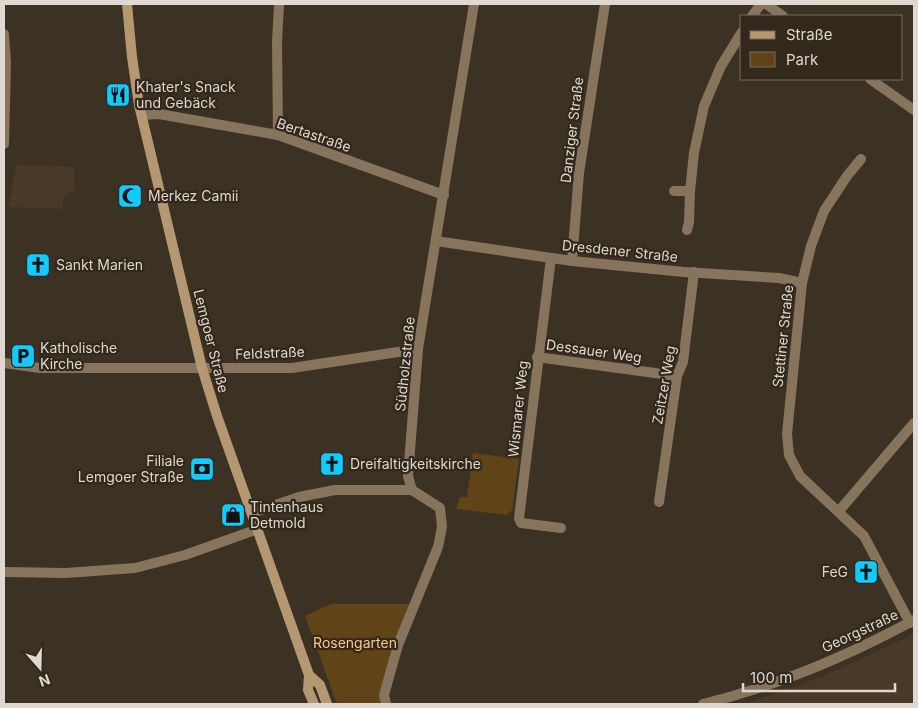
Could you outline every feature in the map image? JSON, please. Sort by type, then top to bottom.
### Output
[{"type":"main road","name":"Lemgoer Straße","points":[[127,4],[132,58],[142,116],[202,368],[217,416],[309,675],[308,690],[314,704]]},
{"type":"main road","name":"Lemgoer Straße","points":[[309,675],[320,685],[327,704]]},
{"type":"street","points":[[278,135],[277,42],[280,4]]},
{"type":"street","name":"Südholzstraße","points":[[412,490],[408,476],[418,349],[474,4]]},
{"type":"street","name":"Danziger Straße","points":[[572,261],[580,173],[605,4]]},
{"type":"street","points":[[753,15],[766,4],[782,15]]},
{"type":"street","points":[[4,34],[6,62],[4,144]]},
{"type":"street","points":[[687,230],[694,153],[704,106],[721,66],[740,35]]},
{"type":"street","points":[[871,80],[914,110]]},
{"type":"street","name":"Bertastraße","points":[[142,116],[159,114],[278,135],[444,195]]},
{"type":"street","name":"Stettiner Straße","points":[[861,159],[847,176],[824,211],[811,246],[802,283],[787,434],[789,455],[800,476],[864,536],[912,622]]},
{"type":"street","points":[[674,192],[690,191]]},
{"type":"street","name":"Dresdener Straße","points":[[436,241],[572,261],[779,278],[802,283]]},
{"type":"street","name":"Wismarer Weg","points":[[551,258],[537,357],[528,454],[519,518],[521,523],[561,528]]},
{"type":"street","name":"Zeitzer Weg","points":[[659,502],[677,376],[683,362],[694,272]]},
{"type":"street","name":"Feldstraße","points":[[4,362],[40,368],[292,368],[418,349]]},
{"type":"street","name":"Dessauer Weg","points":[[537,357],[677,376]]},
{"type":"street","points":[[839,511],[914,423]]},
{"type":"street","points":[[252,513],[299,497],[335,490],[412,490],[440,508],[442,528],[438,547],[398,645],[384,695],[386,704]]},
{"type":"street","points":[[4,572],[66,573],[135,568],[185,555],[258,529]]},
{"type":"street","name":"Georgstraße","points":[[703,704],[766,685],[827,662],[869,644],[912,622]]},
{"type":"shaded area","points":[[16,165],[74,167],[74,190],[63,197],[63,209],[9,207]]},
{"type":"shaded area","points":[[914,634],[914,704],[745,704],[824,676]]},
{"type":"green space","points":[[473,453],[519,459],[512,510],[507,515],[456,509],[460,497],[467,497]]},
{"type":"green space","name":"Rosengarten","points":[[331,604],[409,604],[383,681],[383,704],[337,704],[305,616]]},
{"type":"place","name":"Khater's Snack und Gebäck","points":[[118,95]]},
{"type":"place","name":"Merkez Camii","points":[[130,196]]},
{"type":"place","name":"Sankt Marien","points":[[38,265]]},
{"type":"place","name":"Katholische Kirche","points":[[23,356]]},
{"type":"place","name":"Dreifaltigkeitskirche","points":[[332,464]]},
{"type":"place","name":"Filiale Lemgoer Straße","points":[[202,469]]},
{"type":"place","name":"Tintenhaus Detmold","points":[[233,515]]},
{"type":"place","name":"FeG","points":[[866,572]]}]
